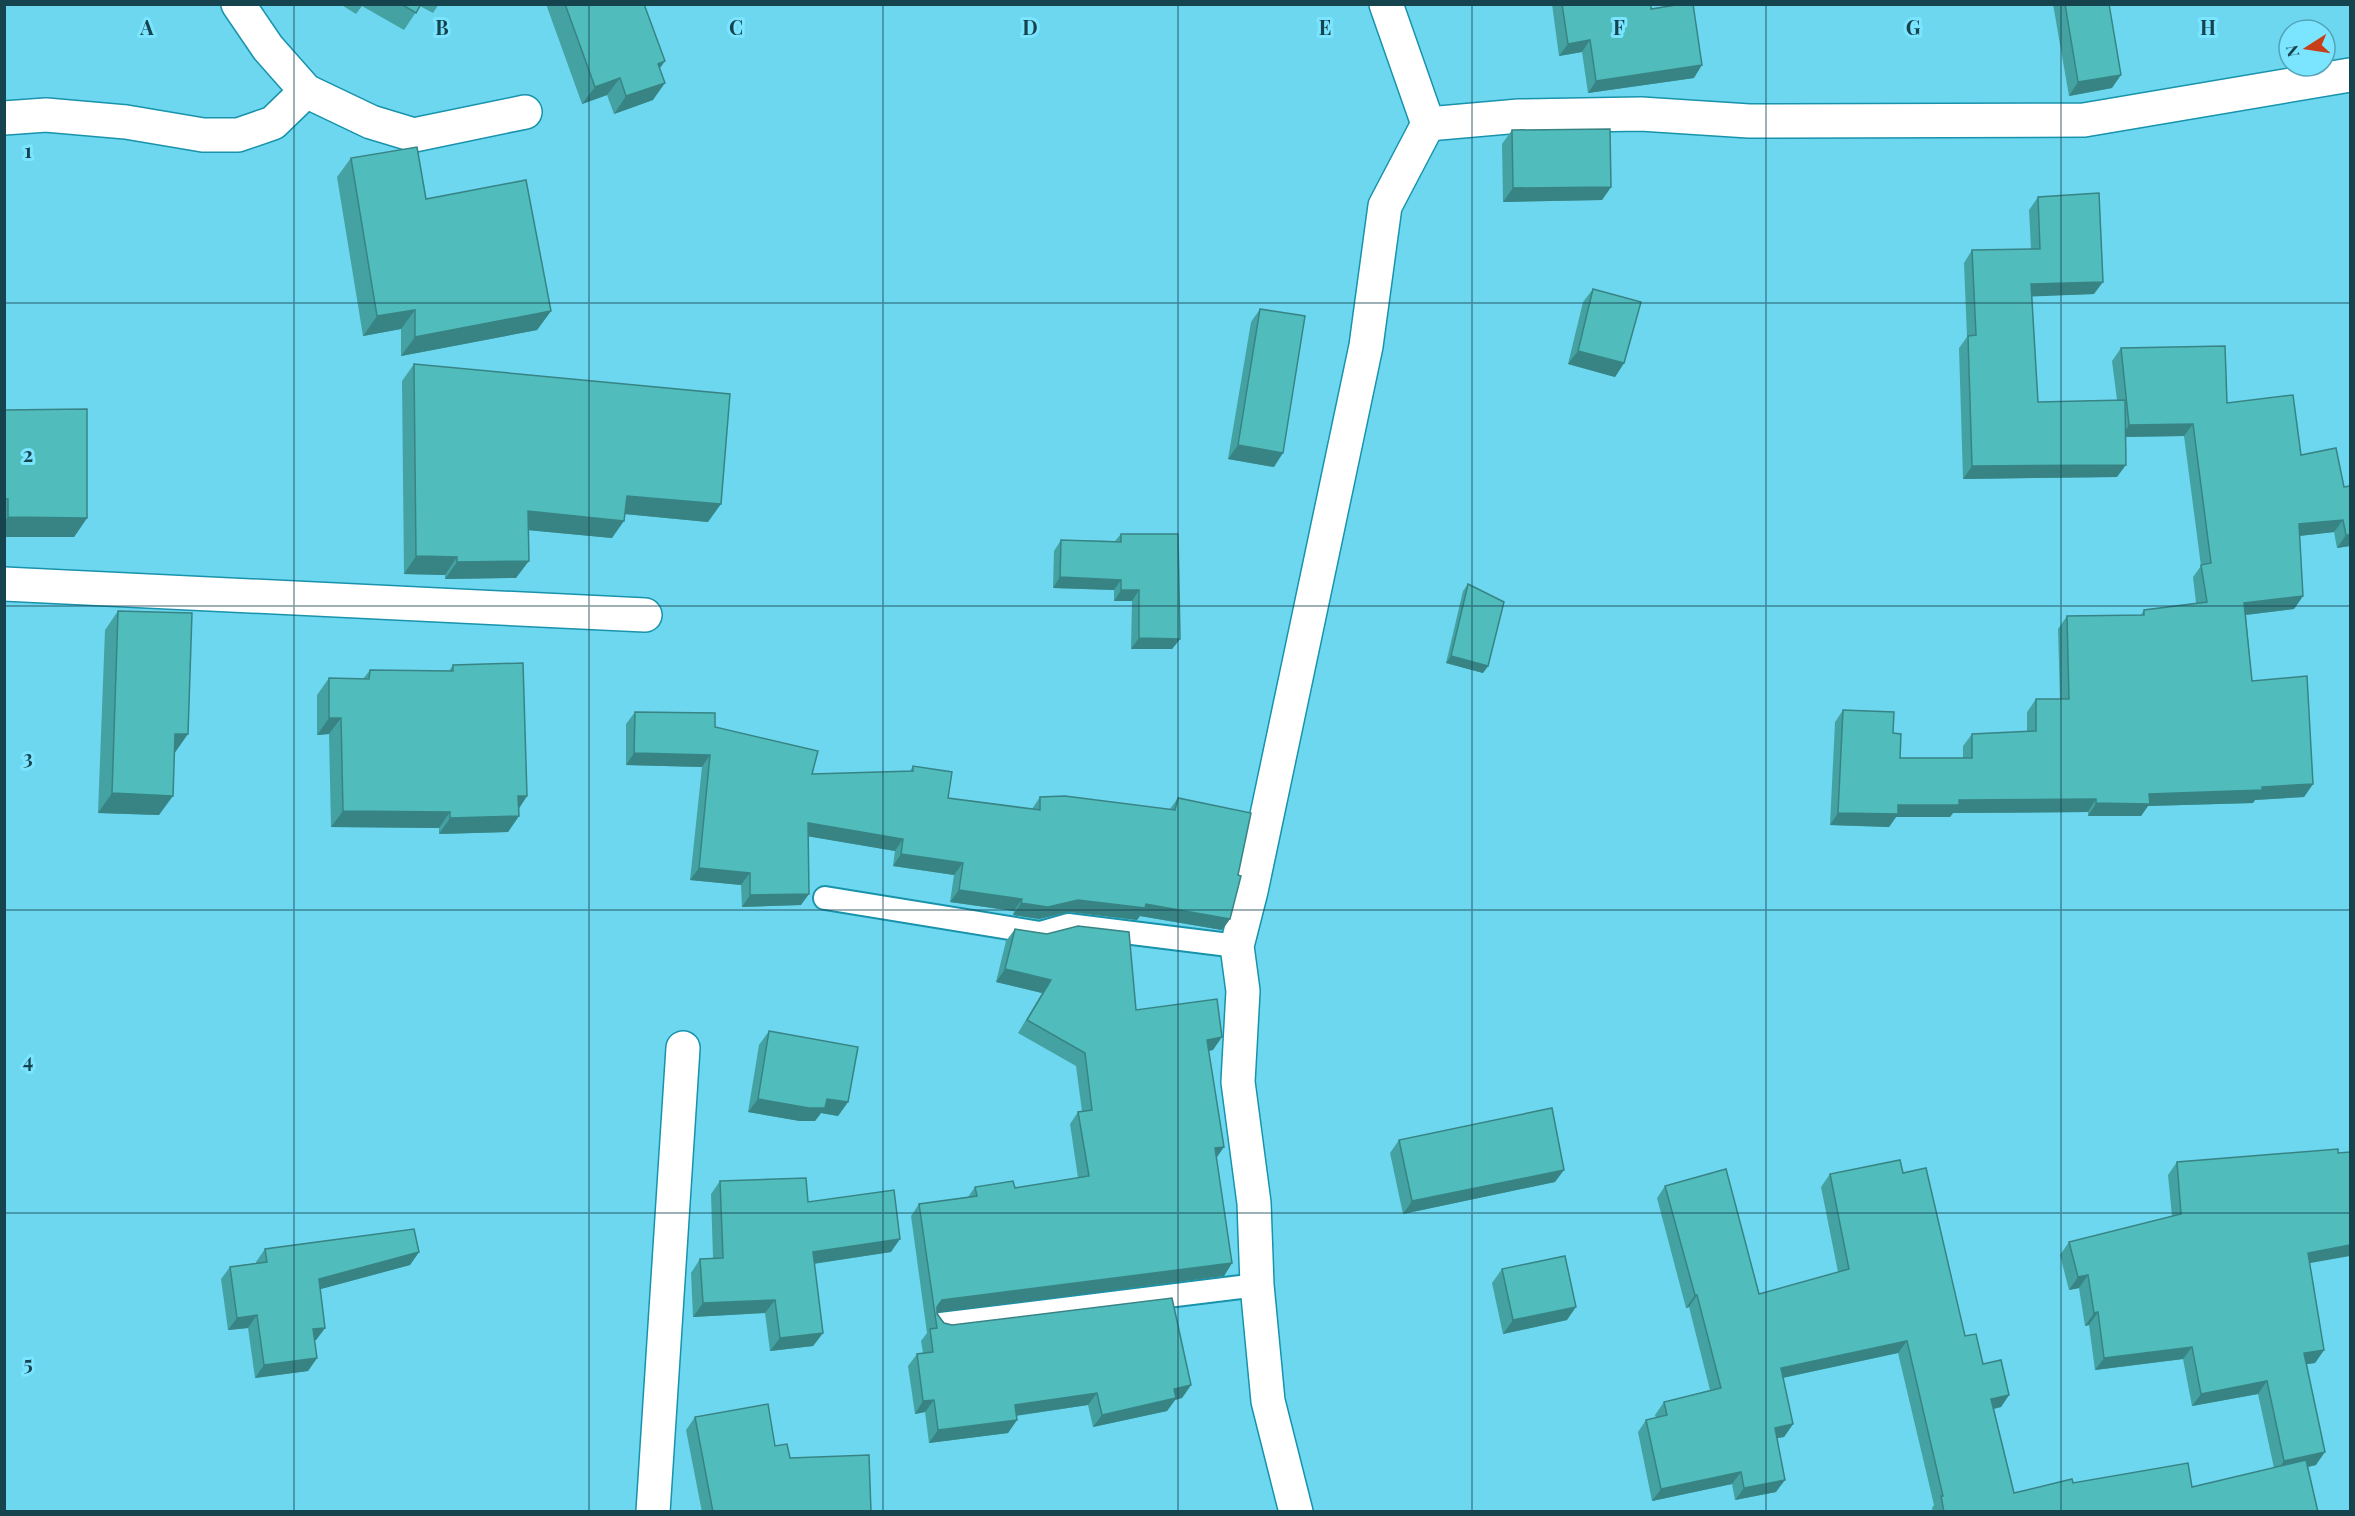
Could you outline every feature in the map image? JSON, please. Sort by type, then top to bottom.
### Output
[{"type":"street","points":[[238,4],[268,48],[306,91],[371,122],[414,135],[525,112]]},
{"type":"street","points":[[1296,1512],[1268,1401],[1257,1285],[1254,1203],[1238,1082],[1243,991],[1237,946],[1251,891],[1366,346],[1385,206],[1428,124],[1386,4]]},
{"type":"street","points":[[1428,124],[1519,116],[1641,114],[1749,122],[2084,120],[2350,75]]},
{"type":"street","points":[[4,118],[46,115],[126,122],[203,135],[238,135],[273,123],[306,91]]},
{"type":"street","points":[[4,584],[645,615]]},
{"type":"street","points":[[653,1512],[682,1048]]},
{"type":"lane","points":[[825,898],[1040,933],[1068,925],[1237,946]]},
{"type":"lane","points":[[941,1324],[1257,1285]]},
{"type":"building","points":[[401,4],[421,4],[416,13]]},
{"type":"building","points":[[565,4],[644,4],[665,61],[658,64],[665,83],[626,96],[620,78],[595,87]]},
{"type":"building","points":[[1562,4],[1651,4],[1651,9],[1693,4],[1702,65],[1596,81],[1590,40],[1568,44]]},
{"type":"building","points":[[2065,4],[2109,4],[2121,75],[2078,82]]},
{"type":"building","points":[[1610,129],[1611,187],[1513,188],[1512,130]]},
{"type":"building","points":[[417,147],[426,199],[526,180],[551,311],[415,337],[415,310],[377,316],[351,158]]},
{"type":"building","points":[[2099,193],[2103,282],[2031,284],[2038,402],[2125,400],[2126,465],[1972,466],[1968,336],[1976,335],[1972,250],[2040,249],[2038,197]]},
{"type":"building","points":[[1593,289],[1641,302],[1624,363],[1578,351]]},
{"type":"building","points":[[1260,309],[1305,316],[1283,453],[1238,445]]},
{"type":"building","points":[[2225,346],[2227,403],[2293,395],[2301,455],[2336,448],[2344,487],[2350,486],[2350,535],[2346,535],[2343,520],[2299,524],[2303,596],[2244,603],[2252,681],[2307,676],[2313,784],[2262,787],[2262,790],[2149,794],[2150,804],[2096,803],[2096,799],[1959,800],[1959,805],[1898,805],[1898,814],[1838,813],[1843,710],[1894,712],[1893,733],[1901,734],[1900,758],[1972,758],[1972,734],[2036,731],[2036,699],[2069,699],[2067,616],[2144,615],[2144,610],[2207,602],[2201,565],[2211,563],[2193,424],[2129,425],[2121,348]]},
{"type":"building","points":[[414,364],[730,394],[721,504],[627,496],[624,521],[528,511],[529,561],[457,562],[457,557],[416,556]]},
{"type":"building","points":[[87,409],[87,518],[8,517],[8,499],[4,499],[4,410]]},
{"type":"building","points":[[1121,534],[1178,534],[1180,639],[1139,638],[1139,590],[1121,590],[1121,580],[1060,577],[1061,540],[1121,542]]},
{"type":"building","points":[[1468,584],[1504,602],[1488,666],[1451,656]]},
{"type":"building","points":[[118,611],[192,613],[188,734],[175,734],[173,796],[112,793]]},
{"type":"building","points":[[523,663],[527,796],[518,796],[519,816],[450,818],[450,812],[343,811],[341,718],[329,718],[329,678],[369,679],[370,670],[453,671],[453,665]]},
{"type":"building","points":[[635,712],[715,713],[715,727],[818,751],[812,774],[913,771],[913,766],[952,772],[948,798],[1040,810],[1040,797],[1065,796],[1175,810],[1178,798],[1251,813],[1238,875],[1241,876],[1230,919],[1146,904],[1145,908],[1078,900],[1048,907],[1021,903],[1022,899],[959,890],[963,863],[901,854],[903,839],[808,823],[809,894],[750,895],[750,873],[699,868],[710,755],[634,753]]},
{"type":"building","points":[[1078,926],[1129,932],[1136,1010],[1217,999],[1222,1037],[1207,1040],[1224,1147],[1215,1148],[1232,1263],[942,1300],[937,1307],[937,1314],[944,1323],[952,1325],[1172,1298],[1191,1385],[1174,1389],[1176,1398],[1102,1415],[1097,1393],[1015,1405],[1017,1420],[938,1430],[934,1400],[923,1401],[917,1354],[933,1352],[930,1329],[937,1328],[919,1204],[977,1196],[975,1187],[1013,1181],[1015,1188],[1089,1176],[1078,1112],[1092,1110],[1085,1053],[1027,1020],[1051,980],[1005,969],[1015,929],[1047,934]]},
{"type":"building","points":[[769,1031],[858,1047],[848,1102],[827,1099],[825,1108],[809,1108],[758,1099]]},
{"type":"building","points":[[1552,1108],[1564,1170],[1412,1201],[1399,1140]]},
{"type":"building","points":[[2338,1149],[2338,1153],[2350,1152],[2350,1245],[2308,1253],[2324,1350],[2304,1353],[2325,1452],[2284,1461],[2267,1381],[2201,1394],[2192,1347],[2104,1358],[2098,1312],[2094,1313],[2088,1275],[2078,1277],[2069,1242],[2181,1214],[2177,1162]]},
{"type":"building","points":[[1900,1160],[1903,1173],[1926,1168],[1965,1336],[1976,1334],[1983,1364],[2001,1360],[2009,1395],[1991,1399],[2014,1493],[2072,1479],[2073,1483],[2188,1463],[2192,1487],[2306,1460],[2318,1512],[1944,1512],[1941,1496],[1943,1496],[1907,1341],[1781,1368],[1793,1424],[1775,1428],[1785,1480],[1744,1488],[1741,1472],[1661,1489],[1646,1420],[1667,1415],[1664,1402],[1721,1388],[1665,1186],[1726,1169],[1759,1294],[1849,1269],[1830,1174]]},
{"type":"building","points":[[806,1178],[808,1202],[894,1190],[900,1239],[813,1252],[823,1333],[780,1338],[775,1300],[703,1303],[700,1259],[723,1258],[720,1181]]},
{"type":"building","points":[[414,1229],[419,1252],[319,1279],[325,1328],[313,1329],[317,1358],[264,1365],[257,1315],[237,1318],[230,1267],[267,1262],[265,1249]]},
{"type":"building","points":[[1565,1256],[1576,1307],[1513,1320],[1502,1269]]},
{"type":"building","points":[[768,1404],[775,1446],[787,1444],[790,1458],[869,1455],[871,1512],[713,1512],[695,1417]]}]
